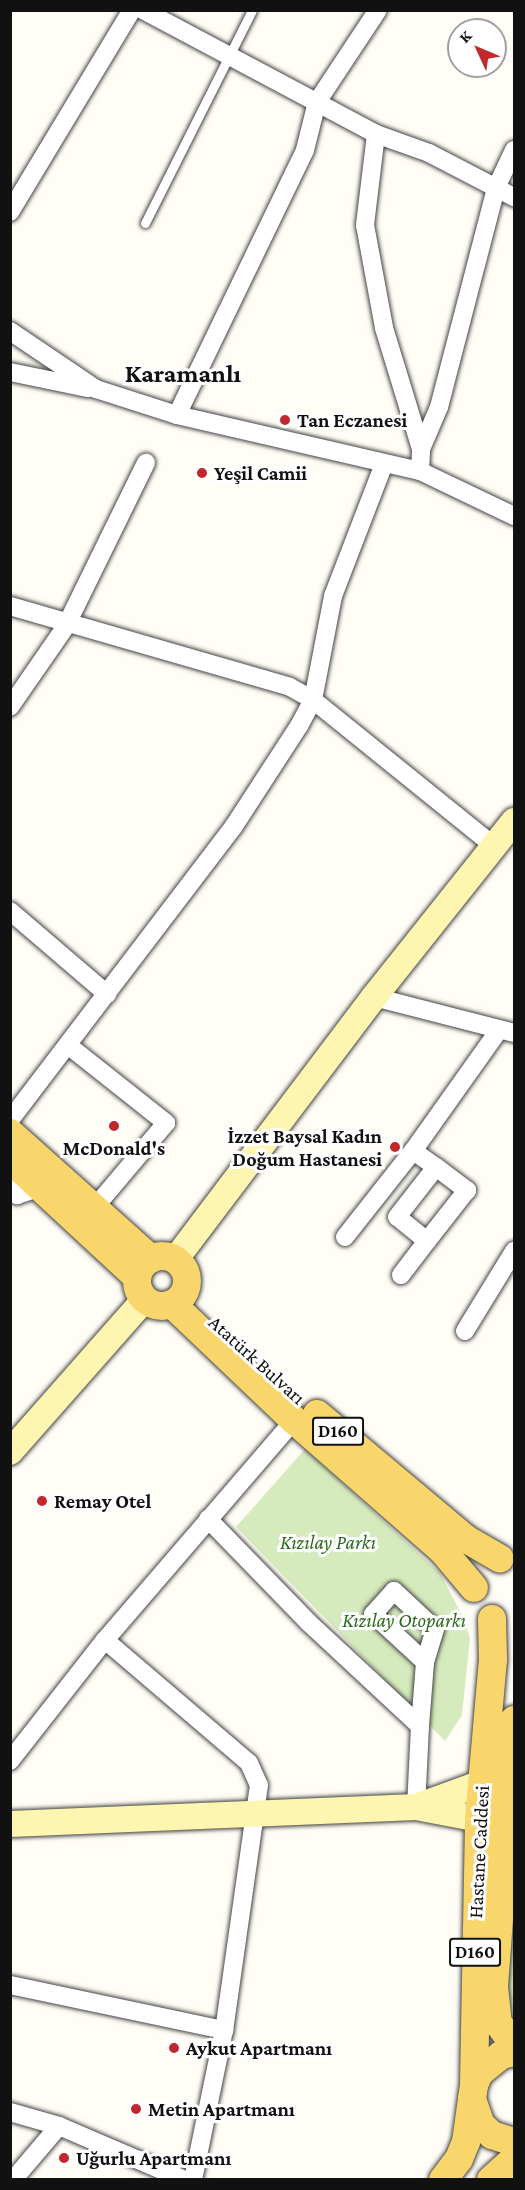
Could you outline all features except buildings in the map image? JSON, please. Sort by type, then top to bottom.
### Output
[{"type":"main road","points":[[12,1446],[160,1282],[374,997],[514,821]]},
{"type":"main road","points":[[10,1133],[94,1207],[160,1282]]},
{"type":"main road","points":[[10,1160],[160,1282]]},
{"type":"main road","name":"Atatürk Bulvarı","points":[[160,1282],[294,1420],[435,1543],[474,1588]]},
{"type":"main road","name":"Atatürk Bulvarı","points":[[160,1282],[466,1539],[507,1560]]},
{"type":"main road","name":"D160","points":[[503,1621],[478,1606],[474,1588],[482,1570],[507,1560]]},
{"type":"main road","name":"Hastane Caddesi","points":[[443,2180],[459,2159],[466,2142],[473,2092],[479,1819],[493,1660],[503,1621]]},
{"type":"main road","name":"Hastane Caddesi","points":[[514,1720],[494,1987],[498,2023],[514,2044]]},
{"type":"main road","points":[[416,1807],[482,1783]]},
{"type":"main road","points":[[10,1824],[416,1807],[479,1819]]},
{"type":"main road","points":[[473,2092],[489,2062],[514,2052]]},
{"type":"main road","name":"D160","points":[[473,2092],[481,2125],[492,2135],[514,2142]]},
{"type":"main road","points":[[491,2180],[514,2159]]},
{"type":"street","points":[[10,212],[132,10]]},
{"type":"street","points":[[143,10],[376,134],[429,153],[514,197]]},
{"type":"street","points":[[177,415],[305,150],[317,102],[378,10]]},
{"type":"street","points":[[376,134],[364,225],[384,328],[421,449],[420,471]]},
{"type":"street","points":[[421,449],[439,407],[496,188],[514,150]]},
{"type":"street","points":[[10,331],[96,389]]},
{"type":"street","points":[[10,372],[96,389],[177,415],[420,471],[514,516]]},
{"type":"street","points":[[10,707],[66,626],[146,463]]},
{"type":"street","points":[[10,1120],[69,1046],[234,826],[313,700],[333,596],[384,464]]},
{"type":"street","points":[[10,606],[66,626],[290,687],[313,700],[494,846]]},
{"type":"street","points":[[10,911],[107,994]]},
{"type":"street","points":[[345,1237],[507,1032],[374,997]]},
{"type":"street","points":[[69,1046],[166,1123],[94,1207]]},
{"type":"street","points":[[401,1275],[467,1190],[413,1150]]},
{"type":"street","points":[[427,1241],[397,1217],[436,1167]]},
{"type":"street","points":[[10,1187],[18,1194],[41,1186]]},
{"type":"street","points":[[465,1331],[514,1251]]},
{"type":"street","points":[[10,1761],[105,1640],[294,1420]]},
{"type":"street","points":[[208,1519],[308,1622],[420,1726]]},
{"type":"street","points":[[105,1640],[249,1764],[259,1785],[224,2030],[193,2180]]},
{"type":"street","points":[[416,1807],[425,1662]]},
{"type":"street","points":[[10,1985],[224,2030]]},
{"type":"street","points":[[10,2112],[59,2126],[185,2180]]},
{"type":"street","points":[[13,2180],[59,2126]]},
{"type":"lane","points":[[145,223],[252,10]]},
{"type":"green space","points":[[305,1449],[440,1573],[463,1617],[470,1638],[462,1715],[445,1741],[236,1527]]},
{"type":"green space","points":[[514,1875],[514,2027],[505,2012]]},
{"type":"place","name":"Tan Eczanesi","points":[[285,420]]},
{"type":"place","name":"Yeşil Camii","points":[[202,473]]},
{"type":"place","name":"McDonald's","points":[[114,1126]]},
{"type":"place","name":"İzzet Baysal Kadın Doğum Hastanesi","points":[[395,1147]]},
{"type":"place","name":"Remay Otel","points":[[42,1501]]},
{"type":"place","name":"Aykut Apartmanı","points":[[174,2048]]},
{"type":"place","name":"Metin Apartmanı","points":[[136,2109]]},
{"type":"place","name":"Uğurlu Apartmanı","points":[[64,2158]]},
{"type":"district","name":"Karamanlı","points":[[183,374]]},
{"type":"park label","name":"Kızılay Parkı","points":[[328,1542]]},
{"type":"park label","name":"Kızılay Otoparkı","points":[[404,1620]]}]
